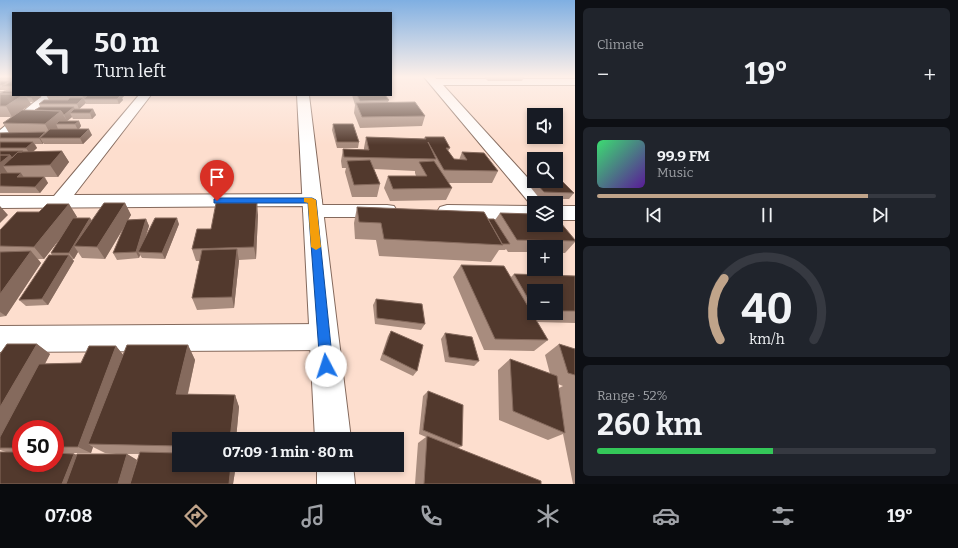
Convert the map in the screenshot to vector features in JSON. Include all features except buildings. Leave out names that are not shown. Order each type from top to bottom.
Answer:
[{"type":"street","points":[[0,137],[45,100]]},
{"type":"street","points":[[59,202],[141,100]]},
{"type":"street","points":[[303,100],[332,432]]},
{"type":"street","points":[[448,100],[534,196]]},
{"type":"street","points":[[0,202],[312,205],[408,212]]},
{"type":"street","points":[[431,212],[527,213]]},
{"type":"street","points":[[0,338],[324,337]]},
{"type":"street","points":[[335,472],[336,484]]},
{"type":"slow traffic","points":[[307,200],[312,200],[316,247]]},
{"type":"route","points":[[217,201],[312,200],[326,366]]}]
